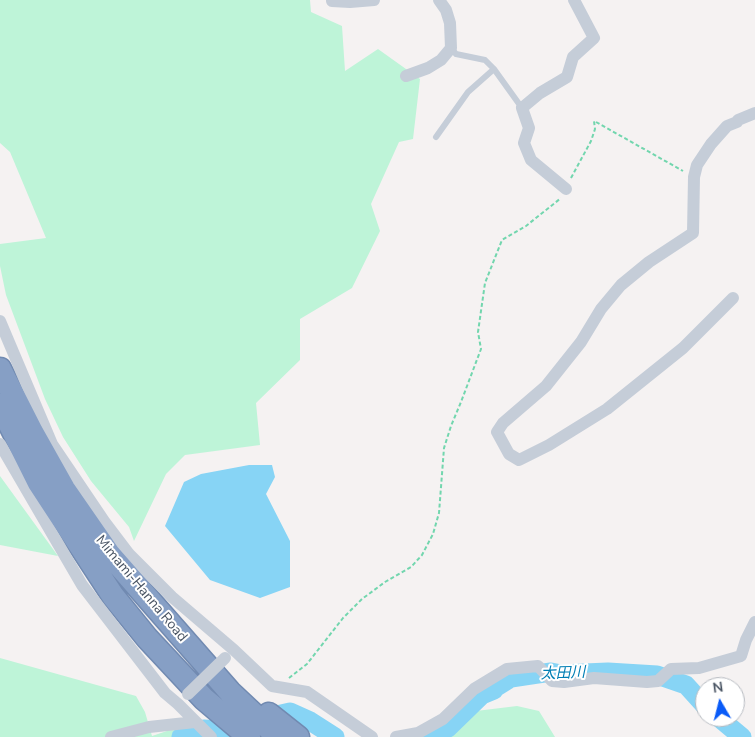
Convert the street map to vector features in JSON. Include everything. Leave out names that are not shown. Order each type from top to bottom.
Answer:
[{"type":"highway","name":"Mimami-Hanna Road","points":[[0,369],[64,489],[103,545],[230,692],[278,737]]},
{"type":"highway","name":"Mimami-Hanna Road","points":[[0,405],[39,483],[113,596],[196,697],[249,737]]},
{"type":"highway","points":[[190,647],[298,737]]},
{"type":"highway","points":[[196,697],[237,737]]},
{"type":"street","points":[[332,1],[368,2],[374,0]]},
{"type":"street","points":[[406,76],[428,68],[442,60],[451,48],[450,23],[446,10],[439,0]]},
{"type":"street","points":[[566,189],[531,160],[524,143],[529,128],[522,108],[540,93],[567,77],[573,57],[594,38],[574,0]]},
{"type":"street","points":[[733,298],[682,348],[607,409],[549,445],[519,460],[509,454],[497,432],[503,423],[546,386],[580,342],[601,309],[621,285],[649,262],[693,233],[694,177],[697,165],[711,144],[727,126],[755,113]]},
{"type":"street","points":[[0,320],[52,444],[104,521],[129,554],[229,654],[272,686],[307,692],[372,737]]},
{"type":"street","points":[[0,444],[82,585],[166,693],[211,737]]},
{"type":"street","points":[[396,737],[418,733],[443,719],[474,689],[507,669],[538,666],[552,681],[564,682],[594,678],[647,682],[658,681],[671,669],[700,668],[741,656],[755,622]]},
{"type":"street","points":[[178,704],[196,697],[229,654]]},
{"type":"street","points":[[111,737],[149,727],[195,722]]},
{"type":"lane","points":[[451,48],[456,54],[485,60],[494,69],[522,108]]},
{"type":"lane","points":[[436,137],[468,92],[494,69]]},
{"type":"path","points":[[275,686],[296,674],[307,664],[343,618],[362,599],[385,582],[411,567],[422,555],[433,534],[439,513],[444,448],[450,426],[481,349],[478,332],[484,284],[502,240],[536,219],[550,205],[558,202],[591,141],[595,129],[594,121],[694,177]]},
{"type":"green space","points":[[0,0],[310,0],[311,12],[342,26],[345,71],[378,49],[420,79],[413,139],[399,142],[371,204],[380,231],[352,288],[300,319],[300,360],[256,403],[260,445],[185,455],[166,474],[134,541],[129,527],[91,481],[63,437],[45,399],[6,295],[0,266],[0,244],[46,238],[10,152],[0,143]]},
{"type":"green space","points":[[0,476],[58,556],[0,545]]},
{"type":"green space","points":[[0,658],[136,696],[145,712],[152,736],[188,724],[203,737],[0,737]]},
{"type":"green space","points":[[517,706],[539,711],[555,737],[437,737],[476,711]]},
{"type":"water","points":[[249,465],[272,465],[275,477],[266,494],[290,541],[290,587],[260,598],[210,580],[165,526],[184,482],[201,474]]},
{"type":"waterway","name":"太田川","points":[[430,737],[448,728],[482,695],[494,690],[511,678],[551,672],[561,674],[608,672],[657,675],[686,685],[695,695]]},
{"type":"waterway","name":"太田川","points":[[181,737],[187,733],[204,729],[220,730],[290,712],[310,721],[335,737]]},
{"type":"waterway","name":"太田川","points":[[730,727],[742,737]]}]
